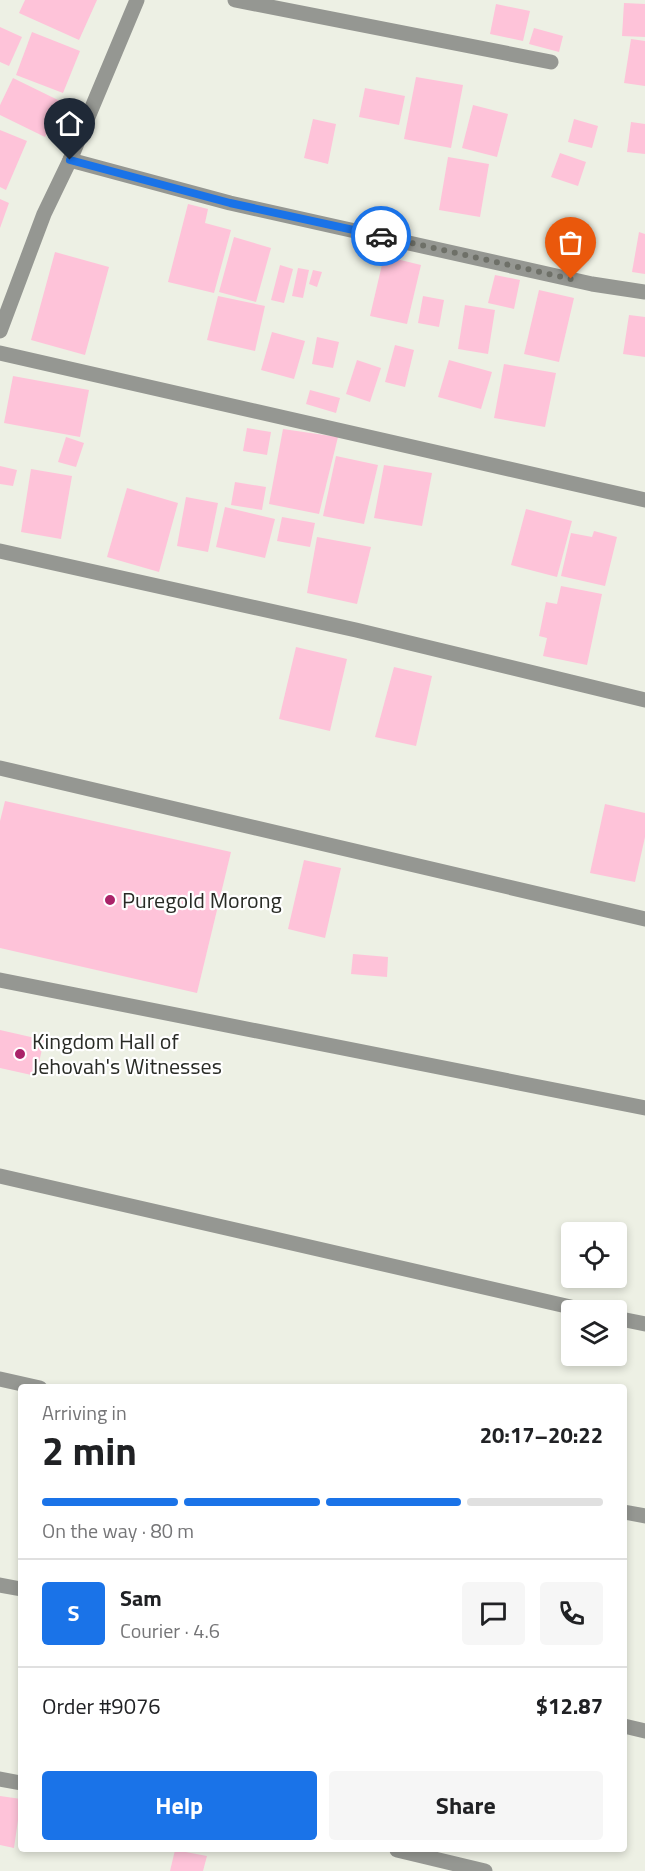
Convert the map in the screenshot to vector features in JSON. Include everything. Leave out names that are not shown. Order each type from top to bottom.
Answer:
[{"type":"street","points":[[0,331],[44,214],[70,160],[137,0]]},
{"type":"street","points":[[235,0],[551,62]]},
{"type":"street","points":[[70,160],[230,203],[592,284],[645,292]]},
{"type":"street","points":[[0,353],[645,500]]},
{"type":"street","points":[[0,550],[356,630],[645,700]]},
{"type":"street","points":[[0,768],[645,919]]},
{"type":"street","points":[[0,980],[645,1108]]},
{"type":"street","points":[[0,1176],[561,1305]]},
{"type":"street","points":[[627,1320],[645,1324]]},
{"type":"street","points":[[0,1379],[22,1384]]},
{"type":"street","points":[[627,1513],[645,1516]]},
{"type":"street","points":[[0,1585],[18,1588]]},
{"type":"street","points":[[627,1726],[645,1731]]},
{"type":"street","points":[[0,1779],[18,1782]]},
{"type":"street","points":[[405,1852],[486,1871]]},
{"type":"building","points":[[25,0],[97,0],[79,40],[19,13]]},
{"type":"building","points":[[624,3],[645,4],[645,37],[622,36]]},
{"type":"building","points":[[496,4],[530,11],[523,41],[490,34]]},
{"type":"building","points":[[0,27],[22,37],[9,66],[0,62]]},
{"type":"building","points":[[534,28],[563,36],[559,52],[529,44]]},
{"type":"building","points":[[32,32],[80,51],[63,93],[16,75]]},
{"type":"building","points":[[631,39],[645,41],[645,86],[624,83]]},
{"type":"building","points":[[416,77],[463,85],[451,148],[404,139]]},
{"type":"building","points":[[13,78],[62,102],[45,137],[0,115],[0,105]]},
{"type":"building","points":[[365,88],[405,96],[399,125],[359,117]]},
{"type":"building","points":[[473,105],[508,114],[497,157],[462,148]]},
{"type":"building","points":[[313,119],[336,124],[328,164],[304,158]]},
{"type":"building","points":[[574,119],[598,126],[592,148],[568,142]]},
{"type":"building","points":[[631,122],[645,124],[645,154],[627,152]]},
{"type":"building","points":[[0,130],[27,141],[6,190],[0,187]]},
{"type":"building","points":[[560,153],[586,162],[578,186],[551,177]]},
{"type":"building","points":[[448,157],[489,164],[480,217],[439,210]]},
{"type":"building","points":[[0,199],[9,203],[0,228]]},
{"type":"building","points":[[188,204],[208,209],[205,223],[231,230],[214,293],[168,282]]},
{"type":"building","points":[[639,232],[645,234],[645,274],[632,272]]},
{"type":"building","points":[[234,237],[271,248],[256,302],[219,292]]},
{"type":"building","points":[[55,252],[109,267],[85,355],[31,340]]},
{"type":"building","points":[[384,256],[421,265],[407,324],[370,316]]},
{"type":"building","points":[[280,265],[293,269],[284,303],[271,300]]},
{"type":"building","points":[[298,268],[309,270],[303,298],[292,296]]},
{"type":"building","points":[[313,270],[322,272],[317,287],[309,284]]},
{"type":"building","points":[[495,275],[520,280],[514,309],[488,303]]},
{"type":"building","points":[[539,290],[574,298],[559,362],[524,354]]},
{"type":"building","points":[[218,296],[265,306],[255,351],[207,340]]},
{"type":"building","points":[[423,296],[444,300],[439,327],[418,323]]},
{"type":"building","points":[[465,305],[495,310],[488,354],[458,349]]},
{"type":"building","points":[[629,315],[645,317],[645,357],[623,354]]},
{"type":"building","points":[[272,332],[305,341],[294,379],[261,370]]},
{"type":"building","points":[[317,337],[339,342],[333,368],[312,364]]},
{"type":"building","points":[[395,345],[414,350],[405,387],[385,382]]},
{"type":"building","points":[[357,360],[381,368],[370,402],[346,394]]},
{"type":"building","points":[[449,360],[492,372],[481,409],[438,397]]},
{"type":"building","points":[[504,364],[556,373],[545,427],[494,418]]},
{"type":"building","points":[[13,376],[89,390],[80,437],[4,423]]},
{"type":"building","points":[[310,390],[340,398],[336,413],[306,404]]},
{"type":"building","points":[[247,428],[271,432],[267,455],[243,451]]},
{"type":"building","points":[[283,429],[338,437],[319,514],[269,504]]},
{"type":"building","points":[[66,437],[84,443],[76,467],[58,462]]},
{"type":"building","points":[[336,456],[378,465],[364,524],[323,516]]},
{"type":"building","points":[[384,465],[432,473],[422,526],[374,518]]},
{"type":"building","points":[[0,466],[17,470],[13,486],[0,484]]},
{"type":"building","points":[[31,469],[72,476],[61,539],[21,532]]},
{"type":"building","points":[[235,482],[266,487],[262,510],[231,505]]},
{"type":"building","points":[[127,488],[178,503],[159,572],[107,557]]},
{"type":"building","points":[[186,497],[218,503],[208,552],[177,546]]},
{"type":"building","points":[[225,507],[275,519],[265,558],[216,547]]},
{"type":"building","points":[[526,509],[572,521],[557,577],[511,565]]},
{"type":"building","points":[[282,517],[315,523],[310,547],[277,541]]},
{"type":"building","points":[[594,531],[617,537],[605,586],[561,576],[571,533],[592,537]]},
{"type":"building","points":[[317,537],[371,547],[357,604],[307,593]]},
{"type":"building","points":[[561,586],[602,594],[587,665],[543,656],[547,638],[539,636],[546,602],[557,604]]},
{"type":"building","points":[[296,647],[347,659],[330,731],[279,719]]},
{"type":"building","points":[[394,667],[432,676],[416,746],[375,737]]},
{"type":"building","name":"Puregold Morong","points":[[5,801],[231,852],[197,993],[0,948],[0,821]]},
{"type":"building","points":[[605,804],[645,813],[645,837],[635,882],[590,873]]},
{"type":"building","points":[[304,860],[341,868],[325,938],[288,929]]},
{"type":"building","points":[[353,954],[388,957],[387,977],[351,974]]},
{"type":"building","name":"Kingdom Hall of Jehovah's Witnesses","points":[[0,1030],[44,1040],[36,1076],[0,1068]]},
{"type":"building","points":[[0,1796],[18,1799],[14,1848],[0,1845]]},
{"type":"building","points":[[175,1852],[207,1856],[203,1871],[170,1871]]},
{"type":"way so far","points":[[381,236],[571,279]]},
{"type":"place","name":"Puregold Morong","points":[[110,900]]},
{"type":"place","name":"Kingdom Hall of Jehovah's Witnesses","points":[[20,1054]]},
{"type":"route","points":[[70,160],[230,203],[381,236]]}]
